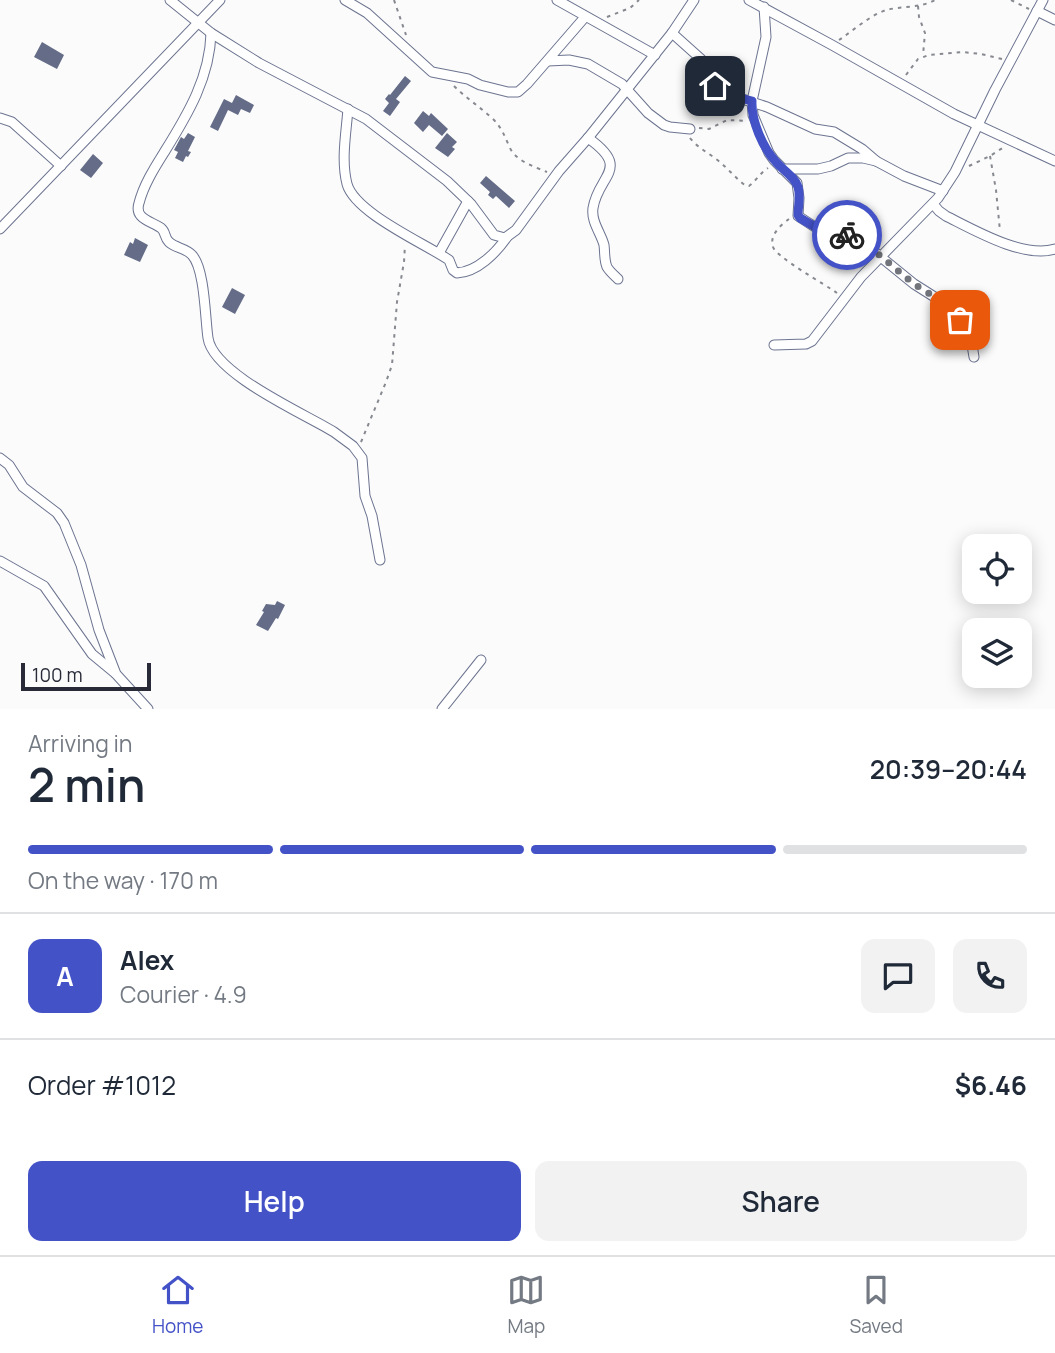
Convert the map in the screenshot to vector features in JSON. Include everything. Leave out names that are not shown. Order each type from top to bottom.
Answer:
[{"type":"street","points":[[170,0],[211,33],[290,81],[366,120],[447,181],[468,201],[494,235],[507,237]]},
{"type":"street","points":[[0,229],[220,0]]},
{"type":"street","points":[[345,0],[367,13],[429,70],[508,92],[522,89],[589,19]]},
{"type":"street","points":[[557,0],[655,55]]},
{"type":"street","points":[[348,109],[346,180],[354,198],[371,212],[450,261],[454,271],[460,273],[474,269],[516,230],[556,176],[655,55],[694,0]]},
{"type":"street","points":[[750,0],[977,125],[1055,161]]},
{"type":"street","points":[[774,345],[811,342],[861,277],[933,204],[955,172],[1043,0]]},
{"type":"street","points":[[764,7],[765,42],[752,101],[752,115],[769,153],[797,183],[800,218],[817,228],[841,232],[866,245],[914,284],[944,303],[950,313],[968,326],[974,357]]},
{"type":"street","points":[[1037,11],[1055,20]]},
{"type":"street","points":[[211,33],[210,55],[201,83],[184,120],[145,186],[138,212],[141,217],[163,230],[170,243],[193,256],[202,283],[209,341],[219,357],[238,377],[320,423],[357,450],[364,464],[365,496],[372,516],[380,560]]},
{"type":"street","points":[[672,33],[701,59],[718,90],[724,94],[752,101],[815,129],[838,134],[876,161],[904,176],[943,191]]},
{"type":"street","points":[[548,61],[569,60],[584,63],[627,89],[648,113],[664,125],[690,129]]},
{"type":"street","points":[[0,118],[12,122],[61,166]]},
{"type":"street","points":[[588,138],[604,150],[609,160],[609,173],[596,198],[593,213],[604,245],[607,266],[618,279]]},
{"type":"street","points":[[780,167],[818,169],[850,158],[876,161]]},
{"type":"street","points":[[439,253],[468,201]]},
{"type":"street","points":[[933,204],[942,213],[1001,242],[1035,252],[1055,249]]},
{"type":"street","points":[[0,458],[9,465],[23,487],[57,513],[67,528],[82,565],[99,630],[116,674],[148,709]]},
{"type":"street","points":[[0,561],[44,586],[92,654],[116,674]]},
{"type":"street","points":[[442,709],[481,660]]},
{"type":"path","points":[[394,0],[407,37]]},
{"type":"path","points":[[589,19],[618,13],[639,0]]},
{"type":"path","points":[[832,45],[866,20],[884,11],[927,4],[935,0]]},
{"type":"path","points":[[1011,0],[1037,11]]},
{"type":"path","points":[[918,5],[925,33],[923,56]]},
{"type":"path","points":[[899,83],[923,56],[962,52],[1010,61]]},
{"type":"path","points":[[443,75],[497,124],[506,135],[514,153],[528,164],[556,176]]},
{"type":"path","points":[[755,122],[732,119],[709,129],[690,129],[689,136],[695,144],[747,186],[754,183],[766,169],[780,167]]},
{"type":"path","points":[[955,172],[990,156],[1012,141]]},
{"type":"path","points":[[990,156],[1001,242]]},
{"type":"path","points":[[798,212],[776,231],[772,240],[773,247],[784,258],[845,298]]},
{"type":"path","points":[[357,450],[392,365],[405,233]]},
{"type":"building","points":[[42,42],[64,55],[57,69],[34,57]]},
{"type":"building","points":[[405,76],[411,81],[396,99],[400,102],[390,116],[383,111],[389,103],[385,99]]},
{"type":"building","points":[[236,95],[254,105],[250,113],[241,109],[238,115],[228,110],[218,131],[210,127],[224,99],[232,103]]},
{"type":"building","points":[[423,111],[429,116],[431,113],[448,129],[442,136],[429,125],[423,132],[414,123]]},
{"type":"building","points":[[188,133],[195,137],[188,151],[191,152],[183,162],[175,158],[178,152],[174,150],[181,137],[184,139]]},
{"type":"building","points":[[447,133],[457,142],[448,157],[435,148]]},
{"type":"building","points":[[93,154],[103,163],[91,178],[80,170]]},
{"type":"building","points":[[486,176],[515,201],[509,208],[496,196],[493,199],[488,195],[490,192],[480,183]]},
{"type":"building","points":[[135,238],[148,245],[140,262],[124,255]]},
{"type":"building","points":[[232,288],[245,295],[235,314],[222,307]]},
{"type":"building","points":[[277,601],[285,605],[268,631],[256,625],[266,604],[275,605]]},
{"type":"way so far","points":[[847,235],[871,248],[898,272],[944,303],[947,310],[960,320]]},
{"type":"route","points":[[715,86],[724,94],[752,101],[752,115],[769,153],[797,183],[800,218],[817,228],[847,235]]}]
